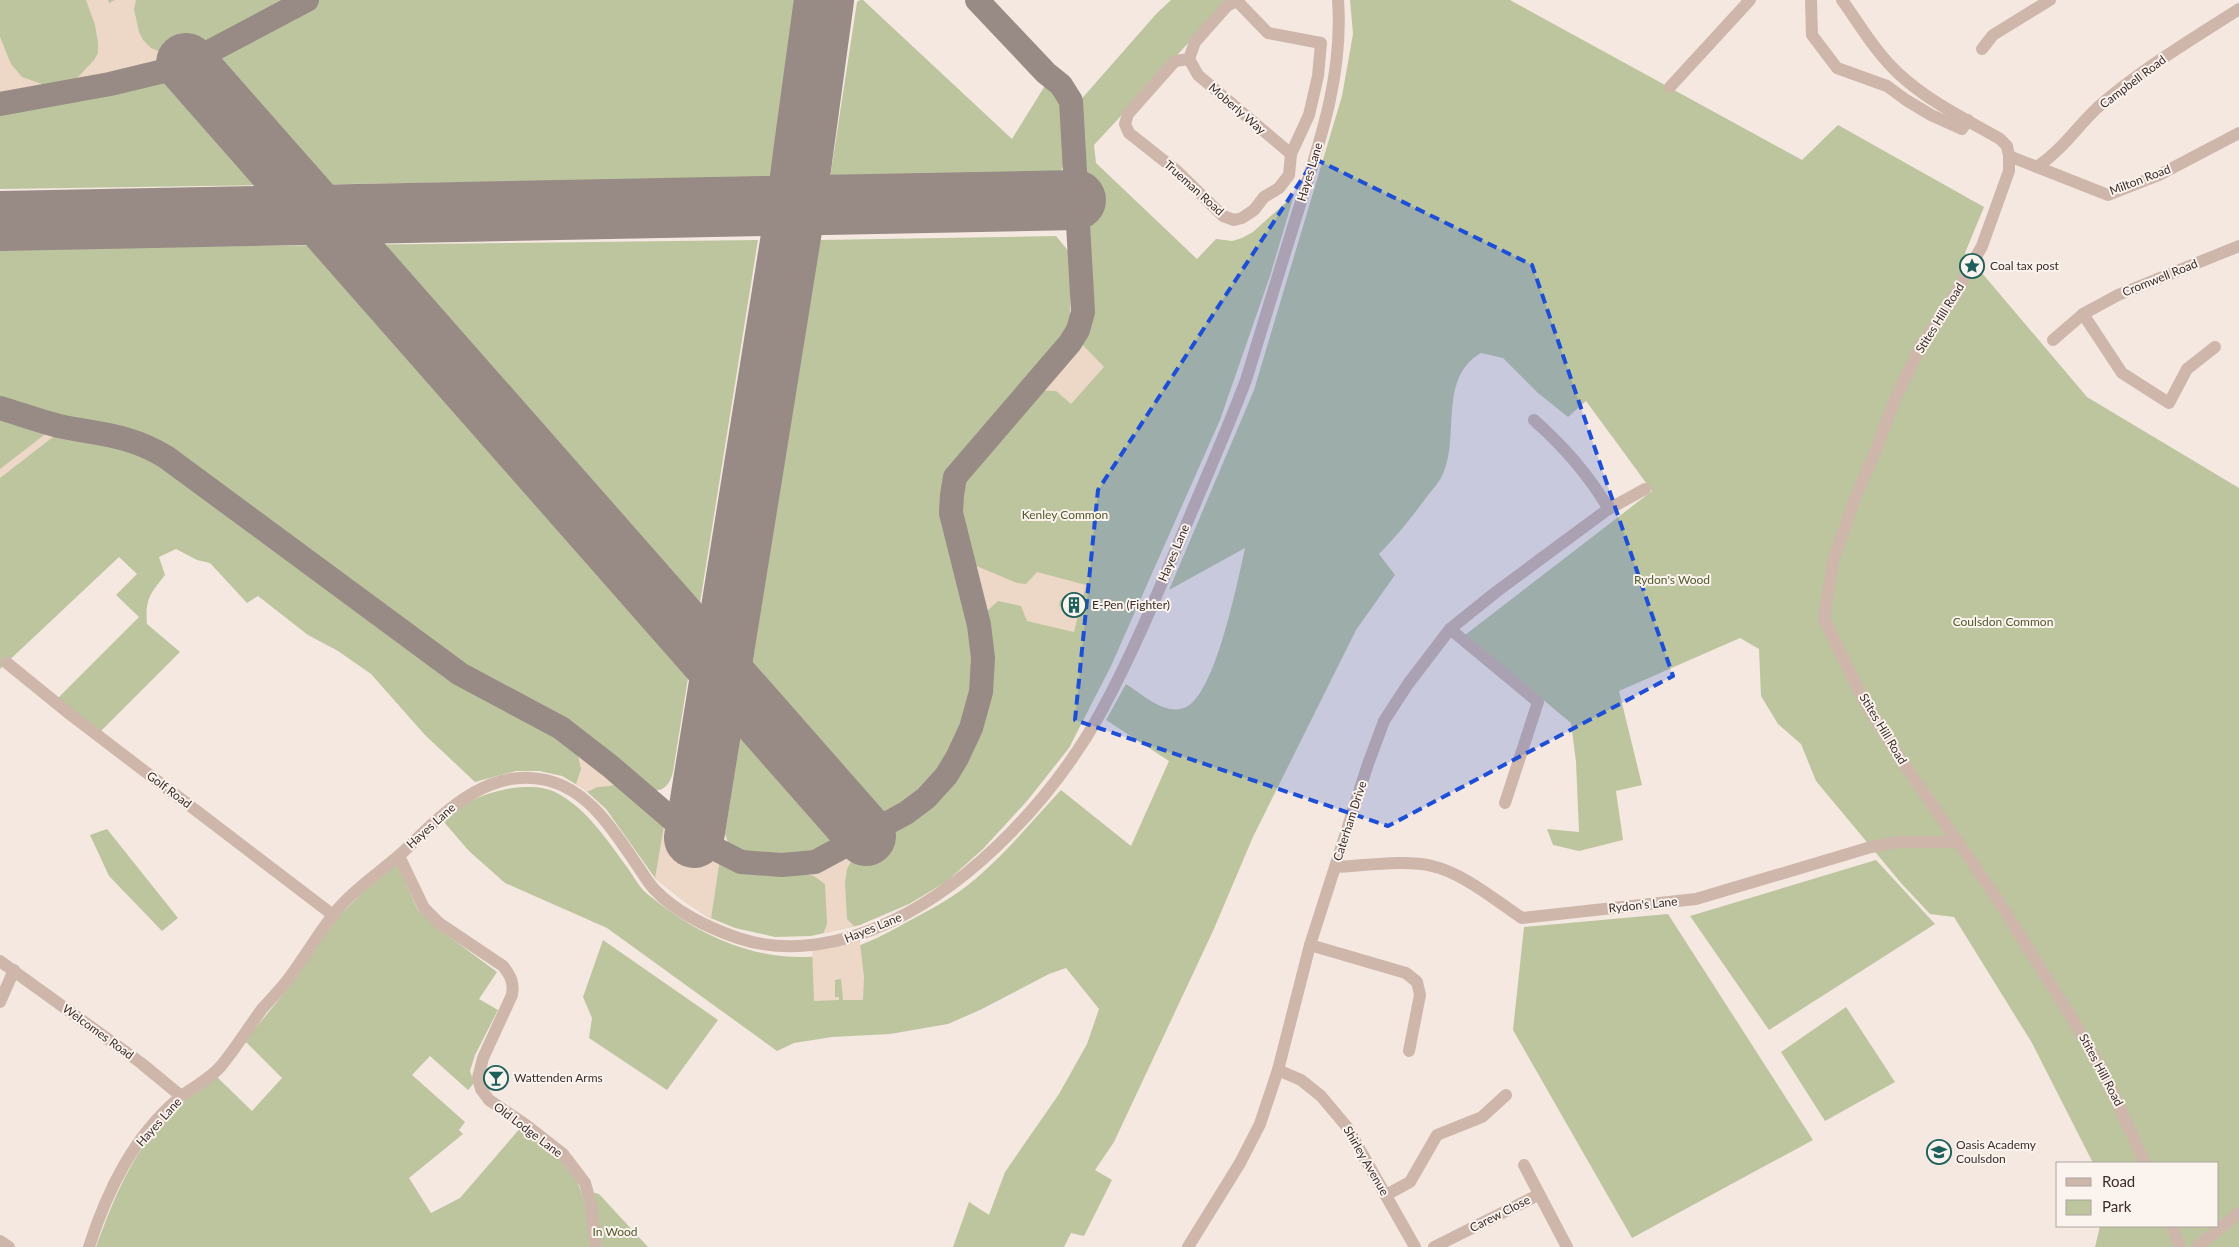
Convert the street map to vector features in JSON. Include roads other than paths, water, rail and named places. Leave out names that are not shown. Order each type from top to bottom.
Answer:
[{"type":"street","name":"Hayes Lane","points":[[89,1247],[115,1178],[123,1165],[153,1125],[181,1096],[201,1085],[218,1070],[264,1008],[286,982],[333,915],[366,881],[399,856],[436,819],[462,798],[492,784],[525,778],[540,778],[560,784],[587,800],[610,828],[654,890],[680,910],[710,928],[740,939],[772,947],[841,941],[876,929],[909,913],[984,859],[1057,779],[1099,715],[1147,616],[1230,422],[1255,352],[1327,116],[1337,55],[1339,31],[1338,0]]},
{"type":"street","points":[[1670,87],[1750,0]]},
{"type":"street","points":[[1811,0],[1812,35],[1837,68],[1887,86],[1931,115],[1962,129],[1968,120]]},
{"type":"street","points":[[1842,0],[1877,49],[1898,74],[1927,97],[2000,138],[2007,146],[2010,156]]},
{"type":"street","points":[[1982,49],[1993,35],[2050,0]]},
{"type":"street","points":[[1189,59],[1195,42],[1227,6],[1239,1],[1268,33],[1322,43],[1318,76],[1309,114],[1291,154]]},
{"type":"street","name":"Campbell Road","points":[[2037,167],[2069,140],[2097,109],[2139,75],[2239,9]]},
{"type":"street","name":"Trueman Road","points":[[1189,59],[1175,61],[1128,114],[1124,124],[1129,133],[1176,171],[1223,216],[1234,220],[1248,214],[1264,198],[1279,188],[1289,175],[1291,154]]},
{"type":"street","name":"Moberly Way","points":[[1189,59],[1198,75],[1291,154]]},
{"type":"street","name":"Milton Road","points":[[2010,156],[2108,194],[2158,175],[2239,133]]},
{"type":"street","name":"Stites Hill Road","points":[[2010,156],[2009,171],[1982,246],[1955,295],[1922,344],[1896,397],[1854,501],[1833,561],[1824,619],[1864,701],[1905,765],[2034,954],[2092,1050],[2146,1162]]},
{"type":"street","name":"Cromwell Road","points":[[2053,340],[2083,314],[2118,294],[2239,246]]},
{"type":"street","points":[[2083,314],[2122,373],[2169,403],[2187,369],[2215,347]]},
{"type":"street","points":[[1534,420],[1568,452],[1591,479],[1609,509]]},
{"type":"street","name":"Caterham Drive","points":[[1188,1247],[1240,1163],[1260,1124],[1278,1070],[1310,945],[1384,721],[1408,684],[1450,629],[1496,592],[1609,509],[1644,489]]},
{"type":"street","points":[[1450,629],[1538,702],[1505,803]]},
{"type":"street","name":"Golf Road","points":[[7,663],[71,715],[333,915]]},
{"type":"street","name":"Rydon's Lane","points":[[1335,867],[1400,864],[1432,865],[1467,881],[1522,918],[1696,899],[1871,847],[1897,842],[1958,842]]},
{"type":"street","name":"Old Lodge Lane","points":[[399,856],[424,908],[439,923],[503,966],[510,974],[514,985],[512,995],[483,1058],[478,1078],[489,1100],[526,1125],[563,1154],[584,1183],[591,1204],[596,1247]]},
{"type":"street","points":[[1310,945],[1406,973],[1417,982],[1420,995],[1409,1051]]},
{"type":"street","name":"Welcomes Road","points":[[0,961],[141,1063],[181,1096]]},
{"type":"street","points":[[0,1002],[14,970]]},
{"type":"street","name":"Shirley Avenue","points":[[1278,1070],[1301,1080],[1321,1096],[1348,1127],[1415,1247]]},
{"type":"street","points":[[1386,1195],[1410,1182],[1437,1135],[1482,1117],[1506,1095]]},
{"type":"street","name":"Carew Close","points":[[1524,1165],[1566,1247]]},
{"type":"street","name":"Carew Close","points":[[1434,1247],[1538,1195]]},
{"type":"street","points":[[2197,1247],[2239,1213]]},
{"type":"street","points":[[2172,1227],[2180,1247]]},
{"type":"street","points":[[0,1241],[9,1247]]},
{"type":"place","name":"Coal tax post","points":[[1972,266]]},
{"type":"place","name":"E-Pen (Fighter)","points":[[1074,605]]},
{"type":"place","name":"Wattenden Arms","points":[[496,1078]]},
{"type":"place","name":"Oasis Academy Coulsdon","points":[[1939,1152]]},
{"type":"park label","name":"Kenley Common","points":[[1065,515]]},
{"type":"park label","name":"Rydon's Wood","points":[[1672,580]]},
{"type":"park label","name":"Coulsdon Common","points":[[2003,622]]},
{"type":"park label","name":"In Wood","points":[[615,1232]]}]
